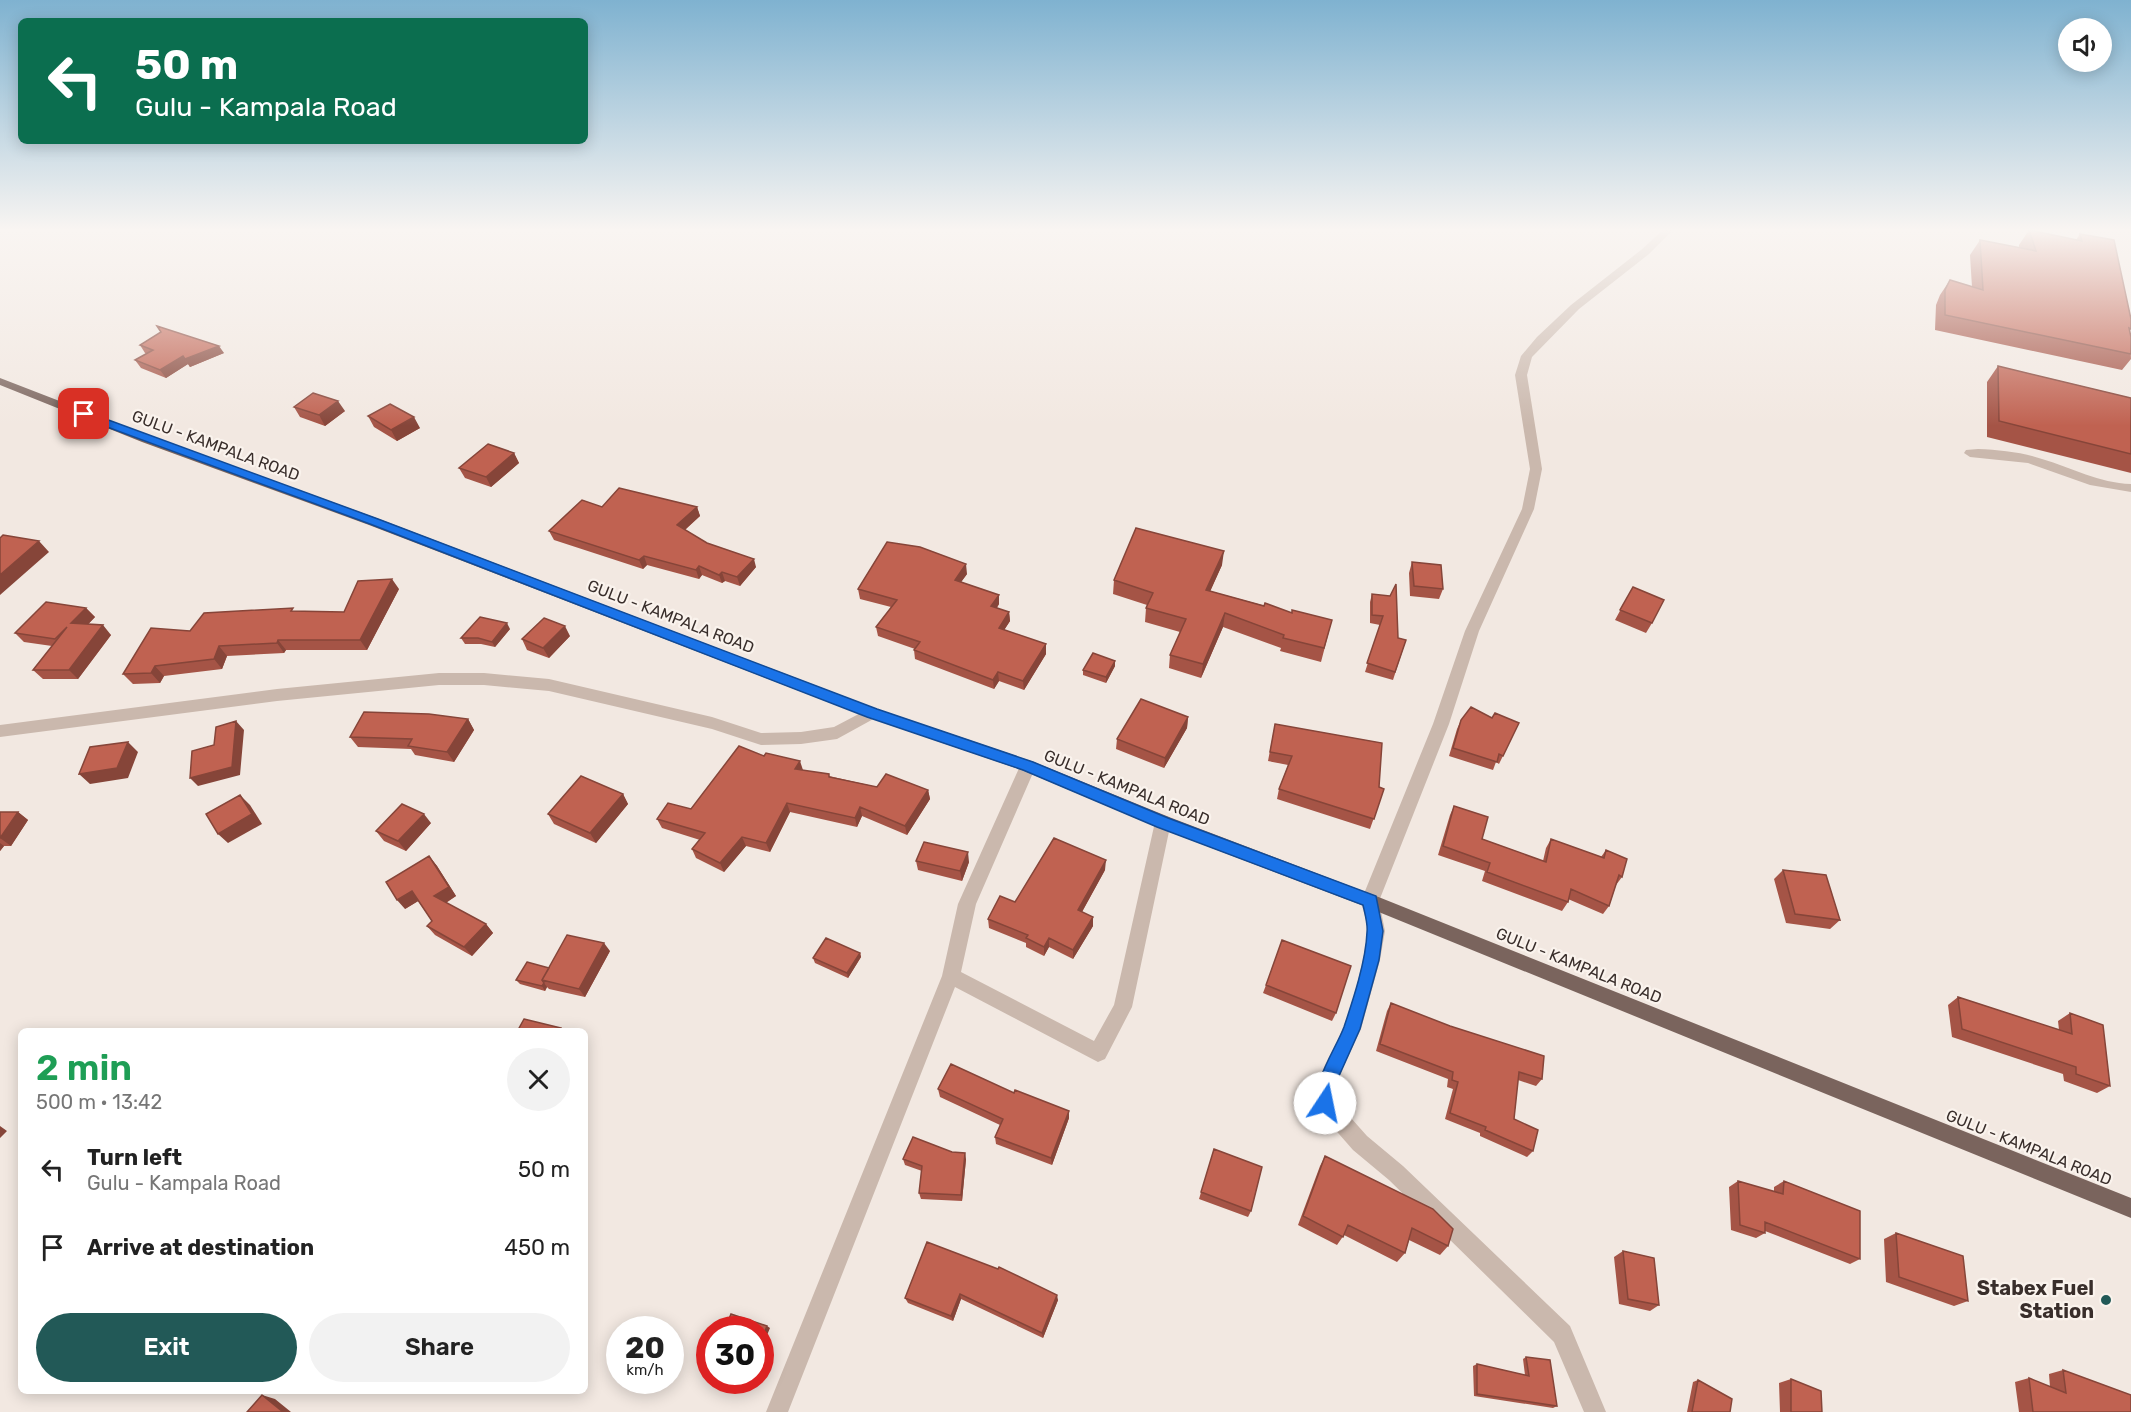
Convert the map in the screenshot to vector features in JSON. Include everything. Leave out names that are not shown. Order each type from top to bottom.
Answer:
[{"type":"main road","name":"GULU - KAMPALA ROAD","points":[[0,381],[146,439],[385,526],[872,713],[1028,766],[1163,822],[1370,901],[2131,1208]]},
{"type":"street","points":[[1590,295],[1541,339],[1527,356],[1521,375],[1536,468],[1528,509],[1472,631],[1441,724],[1370,901],[1376,931],[1371,960],[1352,1029],[1330,1075],[1325,1103],[1360,1143],[1396,1173],[1562,1334],[1595,1412]]},
{"type":"street","points":[[1970,453],[1992,453],[2034,460],[2091,480],[2120,488],[2131,488]]},
{"type":"street","points":[[0,731],[277,695],[439,679],[484,679],[549,685],[712,723],[761,739],[801,738],[837,732],[872,713]]},
{"type":"street","points":[[777,1412],[951,976],[967,904],[1028,766]]},
{"type":"street","points":[[951,976],[1098,1053],[1123,1007],[1163,822]]},
{"type":"building","points":[[1945,295],[2126,295],[2131,319],[2131,329],[2129,328],[2131,354],[1945,315]]},
{"type":"building","points":[[157,326],[219,346],[185,359],[183,356],[160,370],[135,360],[153,350],[140,345],[161,332]]},
{"type":"building","points":[[1998,366],[2131,398],[2131,454],[1999,421]]},
{"type":"building","points":[[313,393],[338,401],[319,415],[294,407]]},
{"type":"building","points":[[390,404],[414,417],[391,430],[368,416]]},
{"type":"building","points":[[488,444],[514,453],[486,477],[459,468]]},
{"type":"building","points":[[619,488],[697,507],[677,525],[707,543],[754,559],[737,577],[722,572],[719,575],[699,566],[696,570],[644,556],[639,560],[549,531],[582,500],[602,507]]},
{"type":"building","points":[[1136,528],[1224,551],[1206,590],[1264,606],[1265,603],[1292,613],[1292,610],[1332,620],[1324,648],[1283,638],[1284,635],[1225,613],[1203,664],[1170,655],[1186,619],[1146,608],[1153,593],[1114,580]]},
{"type":"building","points":[[3,535],[39,541],[0,575],[0,538]]},
{"type":"building","points":[[887,542],[920,547],[966,564],[955,580],[999,595],[991,606],[1009,612],[999,628],[1046,644],[1023,681],[998,672],[993,680],[914,650],[920,642],[876,627],[897,600],[858,589]]},
{"type":"building","points":[[1412,562],[1441,565],[1443,589],[1414,586]]},
{"type":"building","points":[[392,579],[360,640],[278,640],[277,643],[219,646],[214,659],[155,666],[151,673],[123,674],[151,628],[190,631],[204,613],[293,608],[291,611],[344,612],[358,581]]},
{"type":"building","points":[[1396,584],[1398,638],[1406,640],[1395,672],[1367,663],[1383,616],[1372,615],[1372,594],[1390,596]]},
{"type":"building","points":[[1633,587],[1664,600],[1652,623],[1620,610]]},
{"type":"building","points":[[46,602],[86,608],[71,623],[103,625],[69,670],[33,670],[67,627],[55,639],[15,633]]},
{"type":"building","points":[[480,617],[507,623],[492,642],[478,638],[461,638]]},
{"type":"building","points":[[544,618],[565,626],[543,648],[522,639]]},
{"type":"building","points":[[1093,653],[1115,661],[1106,677],[1083,670]]},
{"type":"building","points":[[1141,699],[1188,717],[1165,758],[1117,739]]},
{"type":"building","points":[[1471,707],[1492,718],[1495,713],[1519,723],[1503,756],[1499,754],[1497,762],[1453,748],[1461,720]]},
{"type":"building","points":[[364,712],[429,714],[468,719],[447,752],[408,746],[412,739],[350,737]]},
{"type":"building","points":[[236,721],[232,767],[190,778],[192,751],[214,745],[216,727]]},
{"type":"building","points":[[1275,724],[1382,743],[1379,787],[1384,789],[1374,819],[1279,789],[1292,756],[1270,752]]},
{"type":"building","points":[[128,742],[117,768],[79,774],[90,747]]},
{"type":"building","points":[[739,746],[764,756],[766,753],[800,761],[795,769],[829,774],[829,777],[877,787],[886,774],[928,790],[905,826],[860,807],[855,818],[787,803],[766,843],[742,837],[720,863],[692,849],[705,833],[657,819],[668,803],[691,809]]},
{"type":"building","points":[[581,776],[623,794],[590,833],[548,814]]},
{"type":"building","points":[[240,795],[252,814],[218,834],[206,814]]},
{"type":"building","points":[[402,804],[424,814],[398,841],[376,831]]},
{"type":"building","points":[[1454,806],[1488,817],[1482,839],[1546,862],[1551,839],[1604,858],[1606,850],[1627,859],[1609,906],[1571,889],[1568,902],[1487,872],[1490,863],[1443,846]]},
{"type":"building","points":[[0,812],[18,812],[0,838]]},
{"type":"building","points":[[1054,838],[1106,860],[1078,910],[1093,917],[1073,950],[1049,938],[1044,947],[1026,938],[1028,935],[988,919],[1000,896],[1015,902]]},
{"type":"building","points":[[924,842],[968,852],[960,871],[916,861]]},
{"type":"building","points":[[429,856],[449,887],[434,896],[486,924],[464,947],[427,926],[432,921],[412,891],[397,900],[386,882]]},
{"type":"building","points":[[1783,870],[1826,875],[1840,920],[1795,914]]},
{"type":"building","points":[[567,935],[604,943],[579,989],[542,980]]},
{"type":"building","points":[[826,938],[860,953],[847,973],[813,958]]},
{"type":"building","points":[[1282,940],[1351,966],[1336,1013],[1266,985]]},
{"type":"building","points":[[527,962],[549,968],[542,980],[544,983],[542,986],[516,980]]},
{"type":"building","points":[[1958,997],[2072,1034],[2070,1013],[2103,1025],[2110,1086],[2076,1074],[2076,1067],[1962,1029]]},
{"type":"building","points":[[1391,1003],[1450,1026],[1544,1056],[1542,1079],[1519,1072],[1514,1119],[1538,1130],[1533,1151],[1485,1130],[1486,1127],[1450,1113],[1458,1082],[1452,1080],[1453,1072],[1380,1044]]},
{"type":"building","points":[[524,1019],[561,1028],[519,1028]]},
{"type":"building","points":[[951,1064],[1014,1093],[1015,1090],[1069,1111],[1051,1158],[995,1137],[1003,1119],[938,1089]]},
{"type":"building","points":[[913,1137],[952,1152],[965,1153],[961,1195],[919,1193],[922,1166],[903,1159]]},
{"type":"building","points":[[1214,1149],[1262,1167],[1251,1211],[1201,1192]]},
{"type":"building","points":[[1325,1156],[1433,1209],[1453,1229],[1448,1246],[1412,1228],[1405,1253],[1348,1225],[1343,1237],[1303,1216]]},
{"type":"building","points":[[1738,1181],[1783,1194],[1784,1181],[1860,1211],[1860,1259],[1765,1222],[1765,1233],[1740,1225]]},
{"type":"building","points":[[1896,1233],[1963,1256],[1968,1301],[1899,1277]]},
{"type":"building","points":[[927,1242],[998,1269],[999,1267],[1057,1295],[1042,1333],[960,1294],[951,1316],[905,1298]]},
{"type":"building","points":[[1623,1251],[1654,1258],[1659,1305],[1628,1299]]},
{"type":"building","points":[[1526,1357],[1550,1360],[1557,1406],[1477,1394],[1477,1364],[1529,1376]]},
{"type":"building","points":[[2063,1370],[2131,1395],[2131,1412],[2033,1412],[2029,1378],[2066,1393]]},
{"type":"building","points":[[1791,1379],[1821,1391],[1822,1412],[1791,1412]]},
{"type":"building","points":[[1698,1380],[1732,1399],[1730,1412],[1692,1412]]},
{"type":"building","points":[[262,1395],[283,1412],[247,1412]]},
{"type":"place","name":"Stabex Fuel Station","points":[[2106,1300]]},
{"type":"route","points":[[84,414],[374,522],[872,713],[1028,766],[1163,822],[1370,901],[1376,931],[1371,960],[1352,1029],[1330,1075],[1325,1103]]}]
